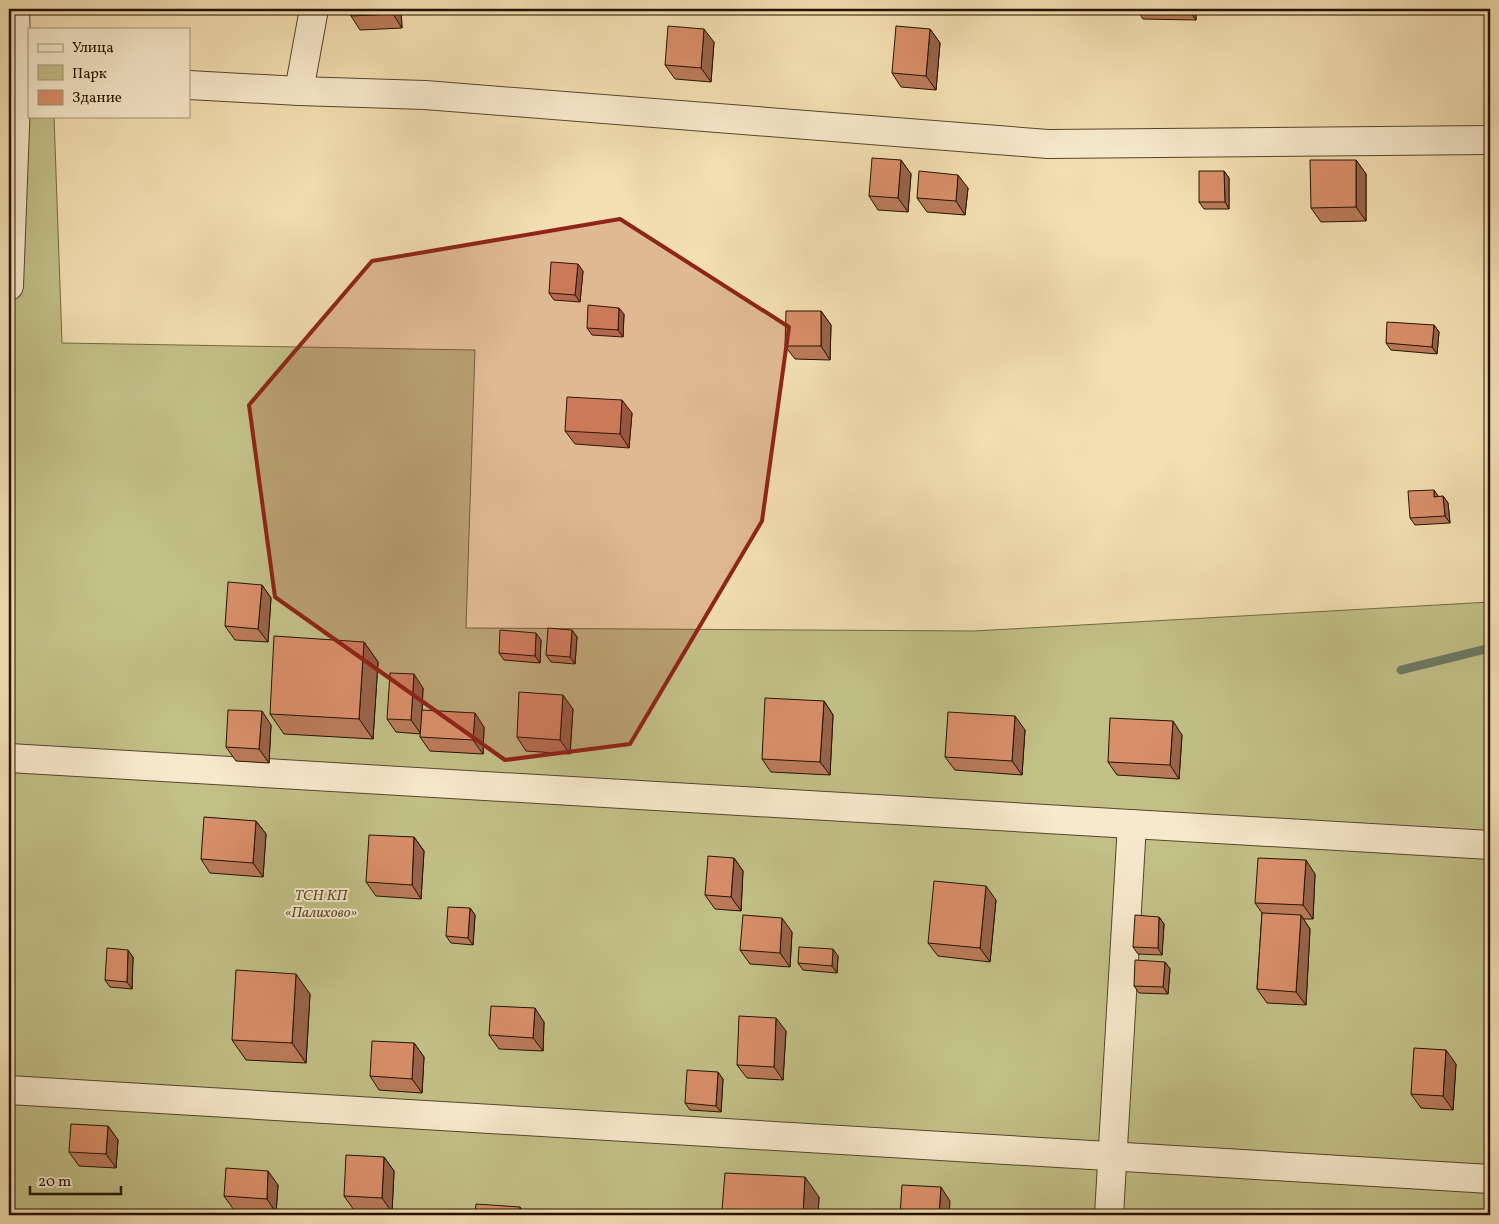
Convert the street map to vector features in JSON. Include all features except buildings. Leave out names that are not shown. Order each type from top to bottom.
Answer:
[{"type":"street","points":[[9,286],[18,74],[15,9]]},
{"type":"street","points":[[299,91],[314,9]]},
{"type":"street","points":[[190,84],[299,91],[426,95],[1048,144],[1490,140]]},
{"type":"street","points":[[9,758],[1490,845]]},
{"type":"street","points":[[1108,1215],[1132,824]]},
{"type":"street","points":[[9,1090],[1490,1179]]},
{"type":"highlighted area","points":[[620,219],[789,327],[762,521],[630,744],[505,760],[275,597],[249,405],[372,261]]},
{"type":"green space","name":"ТСН КП «Палихово»","points":[[9,87],[28,115],[28,118],[54,118],[62,343],[475,350],[466,628],[975,631],[1490,602],[1490,1215],[9,1215]]},
{"type":"waterway","points":[[1401,670],[1490,648]]}]
